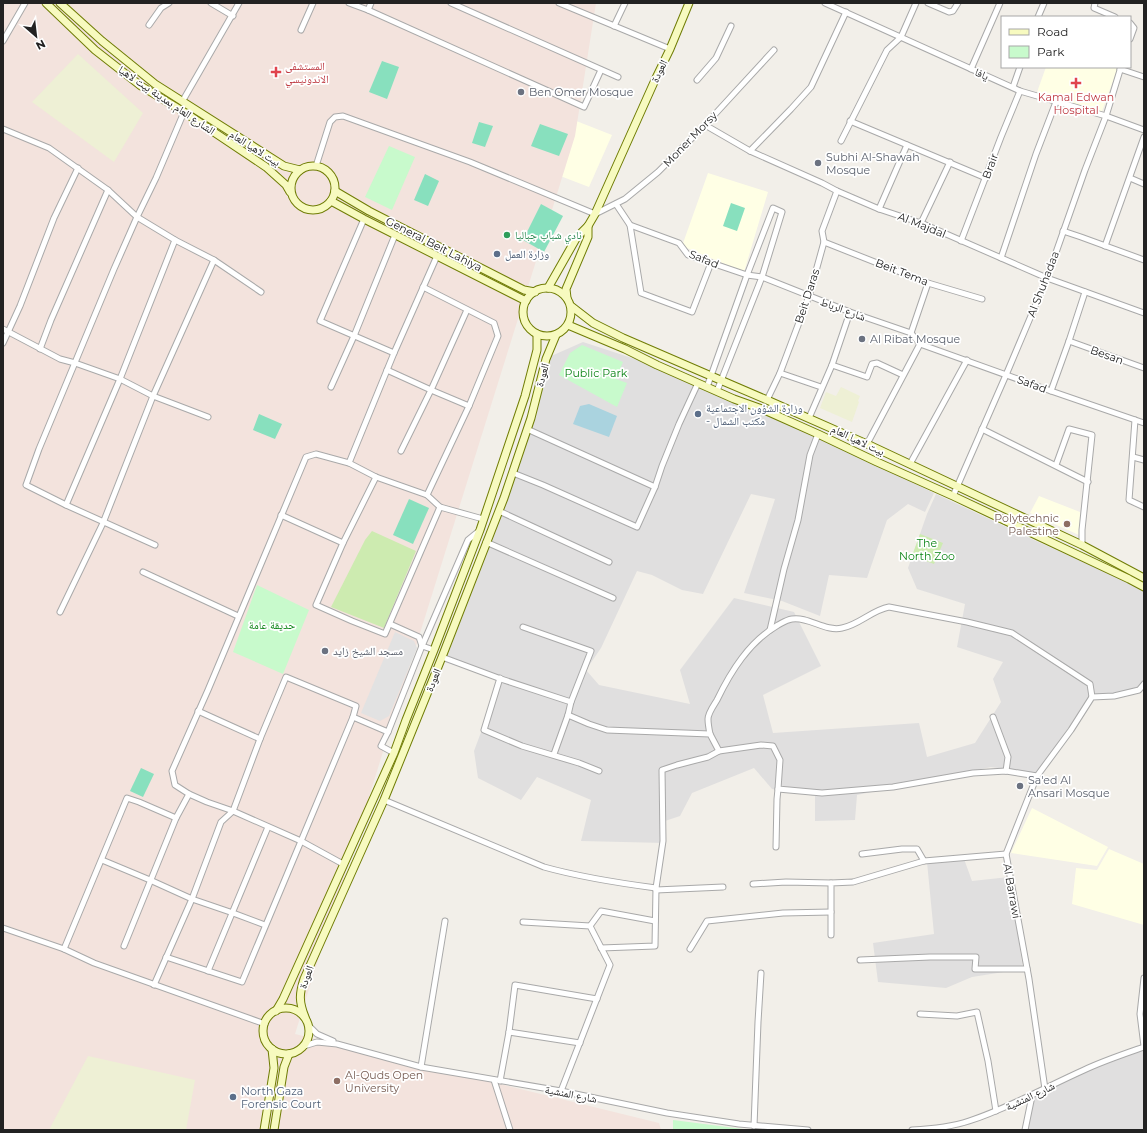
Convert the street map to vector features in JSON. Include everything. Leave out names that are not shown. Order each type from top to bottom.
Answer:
[{"type":"main road","name":"الشارع العام بمدينة بيت لاهيا","points":[[46,3],[101,54],[141,86],[184,112],[266,167],[286,185],[290,192]]},
{"type":"main road","name":"العودة","points":[[548,288],[577,237],[588,226],[595,214],[654,80],[670,49],[689,3]]},
{"type":"main road","name":"بيت لاهيا العام","points":[[64,4],[102,41],[154,84],[284,166],[300,170]]},
{"type":"main road","points":[[316,166],[324,169],[330,175],[334,182],[335,191],[331,202],[326,206],[319,210],[309,210],[302,208],[296,203],[290,192],[292,180],[300,170],[306,167],[316,166]]},
{"type":"main road","name":"General Beit Lahiya","points":[[335,191],[369,211],[524,290],[535,292]]},
{"type":"main road","name":"General Beit Lahiya","points":[[331,202],[526,301]]},
{"type":"main road","name":"العودة","points":[[567,298],[566,289],[588,237],[588,226]]},
{"type":"main road","points":[[548,288],[558,290],[567,298],[571,306],[572,314],[568,325],[562,331],[556,335],[544,336],[537,334],[531,329],[524,320],[523,312],[526,301],[535,292],[548,288]]},
{"type":"main road","name":"بيت لاهيا العام","points":[[571,306],[593,323],[623,338],[867,444],[1082,546],[1144,578]]},
{"type":"main road","name":"بيت لاهيا العام","points":[[568,325],[707,387],[818,434],[953,496],[1144,587]]},
{"type":"main road","name":"العودة","points":[[276,1011],[283,1000],[343,864],[394,754],[480,530],[525,396],[537,350],[537,334]]},
{"type":"main road","name":"العودة","points":[[304,1017],[299,999],[300,990],[304,979],[384,800],[442,657],[513,473],[527,429],[546,359],[556,335]]},
{"type":"main road","points":[[264,1130],[274,1068],[272,1050],[267,1044],[264,1036],[265,1024],[268,1018],[276,1011],[283,1009],[292,1009],[301,1014],[309,1026],[309,1036],[304,1046],[297,1052],[289,1054],[272,1050]]},
{"type":"main road","points":[[274,1130],[284,1067],[289,1054]]},
{"type":"street","points":[[3,41],[25,3]]},
{"type":"street","points":[[149,25],[161,8],[169,3]]},
{"type":"street","points":[[211,3],[232,16]]},
{"type":"street","points":[[182,102],[239,3]]},
{"type":"street","points":[[301,30],[314,3]]},
{"type":"street","points":[[348,3],[368,10],[584,107],[601,70]]},
{"type":"street","points":[[368,10],[371,3]]},
{"type":"street","points":[[451,3],[618,77]]},
{"type":"street","points":[[558,3],[670,49]]},
{"type":"street","points":[[614,26],[625,3]]},
{"type":"street","name":"يافا","points":[[825,3],[1020,91],[1106,116],[1144,130]]},
{"type":"street","points":[[841,141],[886,50],[901,37],[916,3]]},
{"type":"street","points":[[928,3],[949,12],[953,11],[958,3]]},
{"type":"street","points":[[971,69],[1000,3]]},
{"type":"street","points":[[1038,16],[1044,3]]},
{"type":"street","points":[[1095,3],[1094,8],[1113,16]]},
{"type":"street","points":[[750,151],[810,87],[846,12]]},
{"type":"street","points":[[1131,25],[1134,28],[1131,36]]},
{"type":"street","points":[[697,80],[716,58],[731,26]]},
{"type":"street","name":"Moner Morsy","points":[[595,214],[616,204],[638,189],[658,172],[705,125],[774,50]]},
{"type":"street","points":[[1012,87],[1020,68]]},
{"type":"street","points":[[1121,68],[1144,77]]},
{"type":"street","name":"Al Shuhadaa","points":[[953,496],[1047,278],[1106,116],[1121,68]]},
{"type":"street","name":"Brair","points":[[961,241],[1020,91]]},
{"type":"street","points":[[1001,258],[1036,154],[1056,102]]},
{"type":"street","points":[[155,545],[66,505],[26,485],[39,449],[75,363],[137,217],[156,178],[184,112]]},
{"type":"street","points":[[316,166],[330,122],[335,116],[343,116],[470,162],[595,214]]},
{"type":"street","points":[[850,121],[986,178]]},
{"type":"street","name":"Al Majdal","points":[[705,125],[750,151],[879,209],[921,223],[1047,278],[1144,313]]},
{"type":"street","points":[[3,129],[49,148],[108,190],[137,217],[175,240],[214,260],[261,292]]},
{"type":"street","points":[[1105,246],[1144,137]]},
{"type":"street","points":[[879,209],[907,145]]},
{"type":"street","points":[[921,223],[950,162]]},
{"type":"street","points":[[3,343],[5,330],[20,306],[54,218],[78,168]]},
{"type":"street","points":[[1130,178],[1144,184]]},
{"type":"street","points":[[40,349],[51,320],[108,190]]},
{"type":"street","name":"Beit Daras","points":[[767,400],[780,373],[809,296],[824,242],[822,231],[837,191]]},
{"type":"street","points":[[616,204],[630,225],[641,293],[692,312],[711,263]]},
{"type":"street","points":[[707,387],[747,275],[773,208],[782,212],[762,277],[717,391]]},
{"type":"street","points":[[364,220],[320,321],[394,353]]},
{"type":"street","name":"Safad","points":[[630,225],[679,242],[688,255],[747,275],[762,277]]},
{"type":"street","points":[[1063,231],[1144,260]]},
{"type":"street","points":[[330,387],[354,336],[395,235]]},
{"type":"street","points":[[66,505],[120,379],[175,240]]},
{"type":"street","name":"Beit Tema","points":[[824,242],[928,282],[982,299]]},
{"type":"street","points":[[349,463],[394,353],[437,256]]},
{"type":"street","points":[[60,612],[103,522],[153,396],[214,260]]},
{"type":"street","name":"شارع الرباط","points":[[762,277],[850,312],[911,333]]},
{"type":"street","points":[[867,444],[920,344],[911,333],[928,282]]},
{"type":"street","points":[[423,287],[494,323],[498,336],[470,406],[427,495]]},
{"type":"street","points":[[1051,391],[1085,292]]},
{"type":"street","points":[[401,452],[467,310]]},
{"type":"street","points":[[809,418],[832,364],[850,312]]},
{"type":"street","points":[[5,330],[60,359],[120,379],[153,396],[208,417]]},
{"type":"street","name":"Besan","points":[[1069,341],[1144,368]]},
{"type":"street","name":"Safad","points":[[920,344],[1144,423]]},
{"type":"street","points":[[910,464],[967,360]]},
{"type":"street","points":[[832,364],[867,378],[872,364],[877,363],[903,375]]},
{"type":"street","points":[[387,370],[470,406]]},
{"type":"street","points":[[780,373],[821,387]]},
{"type":"street","points":[[513,473],[637,527],[655,487],[679,424],[698,383]]},
{"type":"street","points":[[1136,420],[1129,500],[1144,507]]},
{"type":"street","points":[[527,429],[655,487]]},
{"type":"street","points":[[982,429],[1088,482]]},
{"type":"street","points":[[1056,465],[1069,429],[1092,435],[1082,530],[1082,546]]},
{"type":"street","points":[[770,630],[784,569],[798,520],[810,455],[818,434]]},
{"type":"street","points":[[343,864],[301,841],[233,811],[189,794],[175,785],[172,771],[208,690],[306,457],[316,454],[349,463],[376,477],[427,495],[440,507],[483,518]]},
{"type":"street","points":[[1133,457],[1144,460]]},
{"type":"street","points":[[376,477],[343,543],[316,605],[385,634],[440,507]]},
{"type":"street","points":[[499,511],[609,562]]},
{"type":"street","points":[[281,515],[343,543]]},
{"type":"street","points":[[394,754],[381,746],[468,540],[480,530]]},
{"type":"street","points":[[486,542],[613,598]]},
{"type":"street","points":[[143,572],[238,616]]},
{"type":"street","points":[[719,752],[710,734],[708,718],[722,688],[740,659],[766,632],[784,621],[794,618],[831,628],[841,629],[889,607],[967,622],[1012,633],[1090,684],[1092,697],[1114,696],[1139,690],[1144,684]]},
{"type":"street","points":[[390,624],[418,637],[422,646],[434,650]]},
{"type":"street","points":[[523,627],[591,651],[571,702],[554,754]]},
{"type":"street","points":[[442,657],[571,702]]},
{"type":"street","points":[[154,985],[166,957],[192,899],[221,822],[233,811],[260,739],[286,677],[356,706],[353,717],[242,982],[166,957]]},
{"type":"street","points":[[500,678],[484,730],[522,746],[554,754],[599,771]]},
{"type":"street","name":"Al Barrawi","points":[[1045,1089],[1006,854],[1037,776],[1072,730],[1092,697]]},
{"type":"street","points":[[198,711],[260,739]]},
{"type":"street","points":[[568,715],[588,724],[607,730],[710,734]]},
{"type":"street","points":[[353,717],[388,732]]},
{"type":"street","points":[[993,717],[1008,757],[1006,771]]},
{"type":"street","points":[[602,948],[655,946],[656,889],[663,841],[662,770],[708,757],[719,752],[761,745],[773,746],[780,760],[777,799],[776,847]]},
{"type":"street","points":[[778,789],[822,793],[893,787],[973,773],[1006,771],[1037,776]]},
{"type":"street","points":[[124,946],[176,818],[189,794]]},
{"type":"street","points":[[64,949],[127,798],[176,818]]},
{"type":"street","points":[[384,800],[544,867],[569,874],[656,889],[723,887]]},
{"type":"street","points":[[208,971],[268,827]]},
{"type":"street","points":[[862,854],[902,849],[917,850],[924,861]]},
{"type":"street","points":[[753,884],[786,882],[853,882],[924,861],[1006,854]]},
{"type":"street","points":[[102,860],[192,899],[265,925]]},
{"type":"street","points":[[831,883],[831,935]]},
{"type":"street","points":[[590,926],[601,911],[656,921]]},
{"type":"street","points":[[690,949],[707,922],[784,913],[831,912]]},
{"type":"street","points":[[421,1067],[445,921]]},
{"type":"street","points":[[523,922],[590,926]]},
{"type":"street","points":[[561,1091],[610,965],[590,926]]},
{"type":"street","points":[[3,928],[64,949],[94,963],[154,985],[265,1024]]},
{"type":"street","points":[[860,960],[976,957],[975,970],[1026,969]]},
{"type":"street","points":[[754,1126],[761,973]]},
{"type":"street","points":[[1144,978],[1140,1014],[1144,1046]]},
{"type":"street","points":[[500,1081],[509,1032],[515,985],[596,999]]},
{"type":"street","points":[[920,1014],[958,1016],[976,1012],[988,1061],[996,1111]]},
{"type":"street","name":"شارع المنشية","points":[[309,1026],[321,1036],[337,1044]]},
{"type":"street","points":[[509,1032],[580,1043]]},
{"type":"street","name":"شارع المنشية","points":[[304,1046],[317,1042],[337,1044],[421,1067],[561,1091],[667,1113],[767,1128],[808,1130]]},
{"type":"street","name":"شارع المنشية","points":[[912,1130],[935,1128],[968,1122],[1032,1096],[1084,1070],[1144,1046]]},
{"type":"street","points":[[494,1080],[510,1130]]},
{"type":"street","points":[[1025,1130],[1032,1096]]},
{"type":"shaded area","points":[[3,3],[596,3],[575,136],[295,1034],[659,1123],[661,1130],[3,1130]]},
{"type":"shaded area","points":[[78,54],[143,113],[114,162],[32,102]]},
{"type":"shaded area","name":"Kamal Edwan Hospital","points":[[1046,68],[1118,68],[1101,114],[1036,95]]},
{"type":"shaded area","points":[[561,115],[612,135],[589,187],[555,174]]},
{"type":"shaded area","points":[[708,173],[768,192],[744,272],[682,246]]},
{"type":"shaded area","points":[[583,342],[641,361],[717,393],[729,400],[863,457],[872,463],[934,493],[925,512],[908,504],[887,520],[867,578],[829,575],[820,616],[782,601],[744,593],[775,499],[751,494],[703,594],[682,590],[652,575],[637,571],[601,648],[586,670],[599,685],[690,704],[680,670],[734,598],[794,612],[821,666],[763,695],[773,733],[919,723],[927,757],[975,743],[1001,702],[993,679],[1003,662],[957,647],[965,604],[917,589],[908,568],[927,514],[936,494],[1132,584],[1144,591],[1144,680],[1137,687],[1119,693],[1089,696],[1038,774],[991,767],[857,795],[855,820],[815,821],[815,796],[772,789],[754,768],[692,793],[680,816],[665,821],[665,843],[581,841],[591,800],[537,777],[521,800],[478,778],[474,751],[501,679],[445,662],[488,547],[549,357]]},
{"type":"shaded area","points":[[841,387],[860,396],[852,422],[820,408],[826,392],[836,396]]},
{"type":"shaded area","name":"Polytechnic Palestine","points":[[1039,496],[1080,512],[1079,535],[1030,513]]},
{"type":"shaded area","points":[[395,632],[414,641],[417,648],[389,716],[380,721],[361,713]]},
{"type":"shaded area","points":[[1032,808],[1108,847],[1097,866],[1011,853]]},
{"type":"shaded area","points":[[1109,849],[1144,864],[1144,925],[1072,904],[1076,868],[1097,870]]},
{"type":"shaded area","points":[[964,859],[972,881],[1009,877],[1023,969],[972,977],[946,988],[878,982],[873,943],[934,934],[927,862]]},
{"type":"shaded area","points":[[1144,1045],[1144,1130],[1025,1130],[1032,1094],[1094,1062]]},
{"type":"shaded area","points":[[88,1056],[195,1080],[186,1130],[49,1130]]},
{"type":"green space","points":[[382,61],[399,67],[387,99],[369,92]]},
{"type":"green space","points":[[479,122],[493,126],[485,147],[472,143]]},
{"type":"green space","points":[[540,124],[568,134],[559,156],[531,146]]},
{"type":"green space","points":[[389,146],[415,157],[392,210],[365,197]]},
{"type":"green space","points":[[425,174],[439,181],[428,206],[414,200]]},
{"type":"green space","points":[[731,203],[745,208],[737,231],[723,226]]},
{"type":"green space","points":[[541,204],[563,216],[544,252],[523,240]]},
{"type":"green space","name":"Public Park","points":[[582,345],[623,362],[616,379],[627,383],[617,407],[559,375],[570,353]]},
{"type":"green space","points":[[259,414],[282,424],[275,439],[253,430]]},
{"type":"green space","points":[[409,499],[429,508],[413,544],[393,535]]},
{"type":"green space","points":[[372,531],[416,551],[384,628],[331,607],[365,540]]},
{"type":"green space","name":"The North Zoo","points":[[920,534],[943,543],[934,564],[912,556]]},
{"type":"green space","name":"حديقة عامة","points":[[257,585],[309,610],[283,674],[233,652]]},
{"type":"green space","points":[[141,768],[154,774],[143,797],[130,791]]},
{"type":"green space","points":[[673,1120],[743,1129],[744,1130],[673,1130]]},
{"type":"water","points":[[589,404],[617,416],[609,437],[573,424],[580,406]]},
{"type":"place","name":"المستشفى الاندونيسي","points":[[276,72]]},
{"type":"place","name":"Kamal Edwan Hospital","points":[[1076,83]]},
{"type":"place","name":"Ben Omer Mosque","points":[[521,92]]},
{"type":"place","name":"Subhi Al-Shawah Mosque","points":[[818,163]]},
{"type":"place","name":"نادي شباب جباليا","points":[[507,235]]},
{"type":"place","name":"وزارة العمل","points":[[497,254]]},
{"type":"place","name":"Al Ribat Mosque","points":[[862,339]]},
{"type":"place","name":"وزارة الشؤون الاجتماعية - مكتب الشمال","points":[[698,414]]},
{"type":"place","name":"Polytechnic Palestine","points":[[1067,524]]},
{"type":"place","name":"مسجد الشيخ زايد","points":[[325,651]]},
{"type":"place","name":"Sa'ed Al Ansari Mosque","points":[[1020,786]]},
{"type":"place","name":"Al-Quds Open University","points":[[337,1081]]},
{"type":"place","name":"North Gaza Forensic Court","points":[[233,1097]]}]
